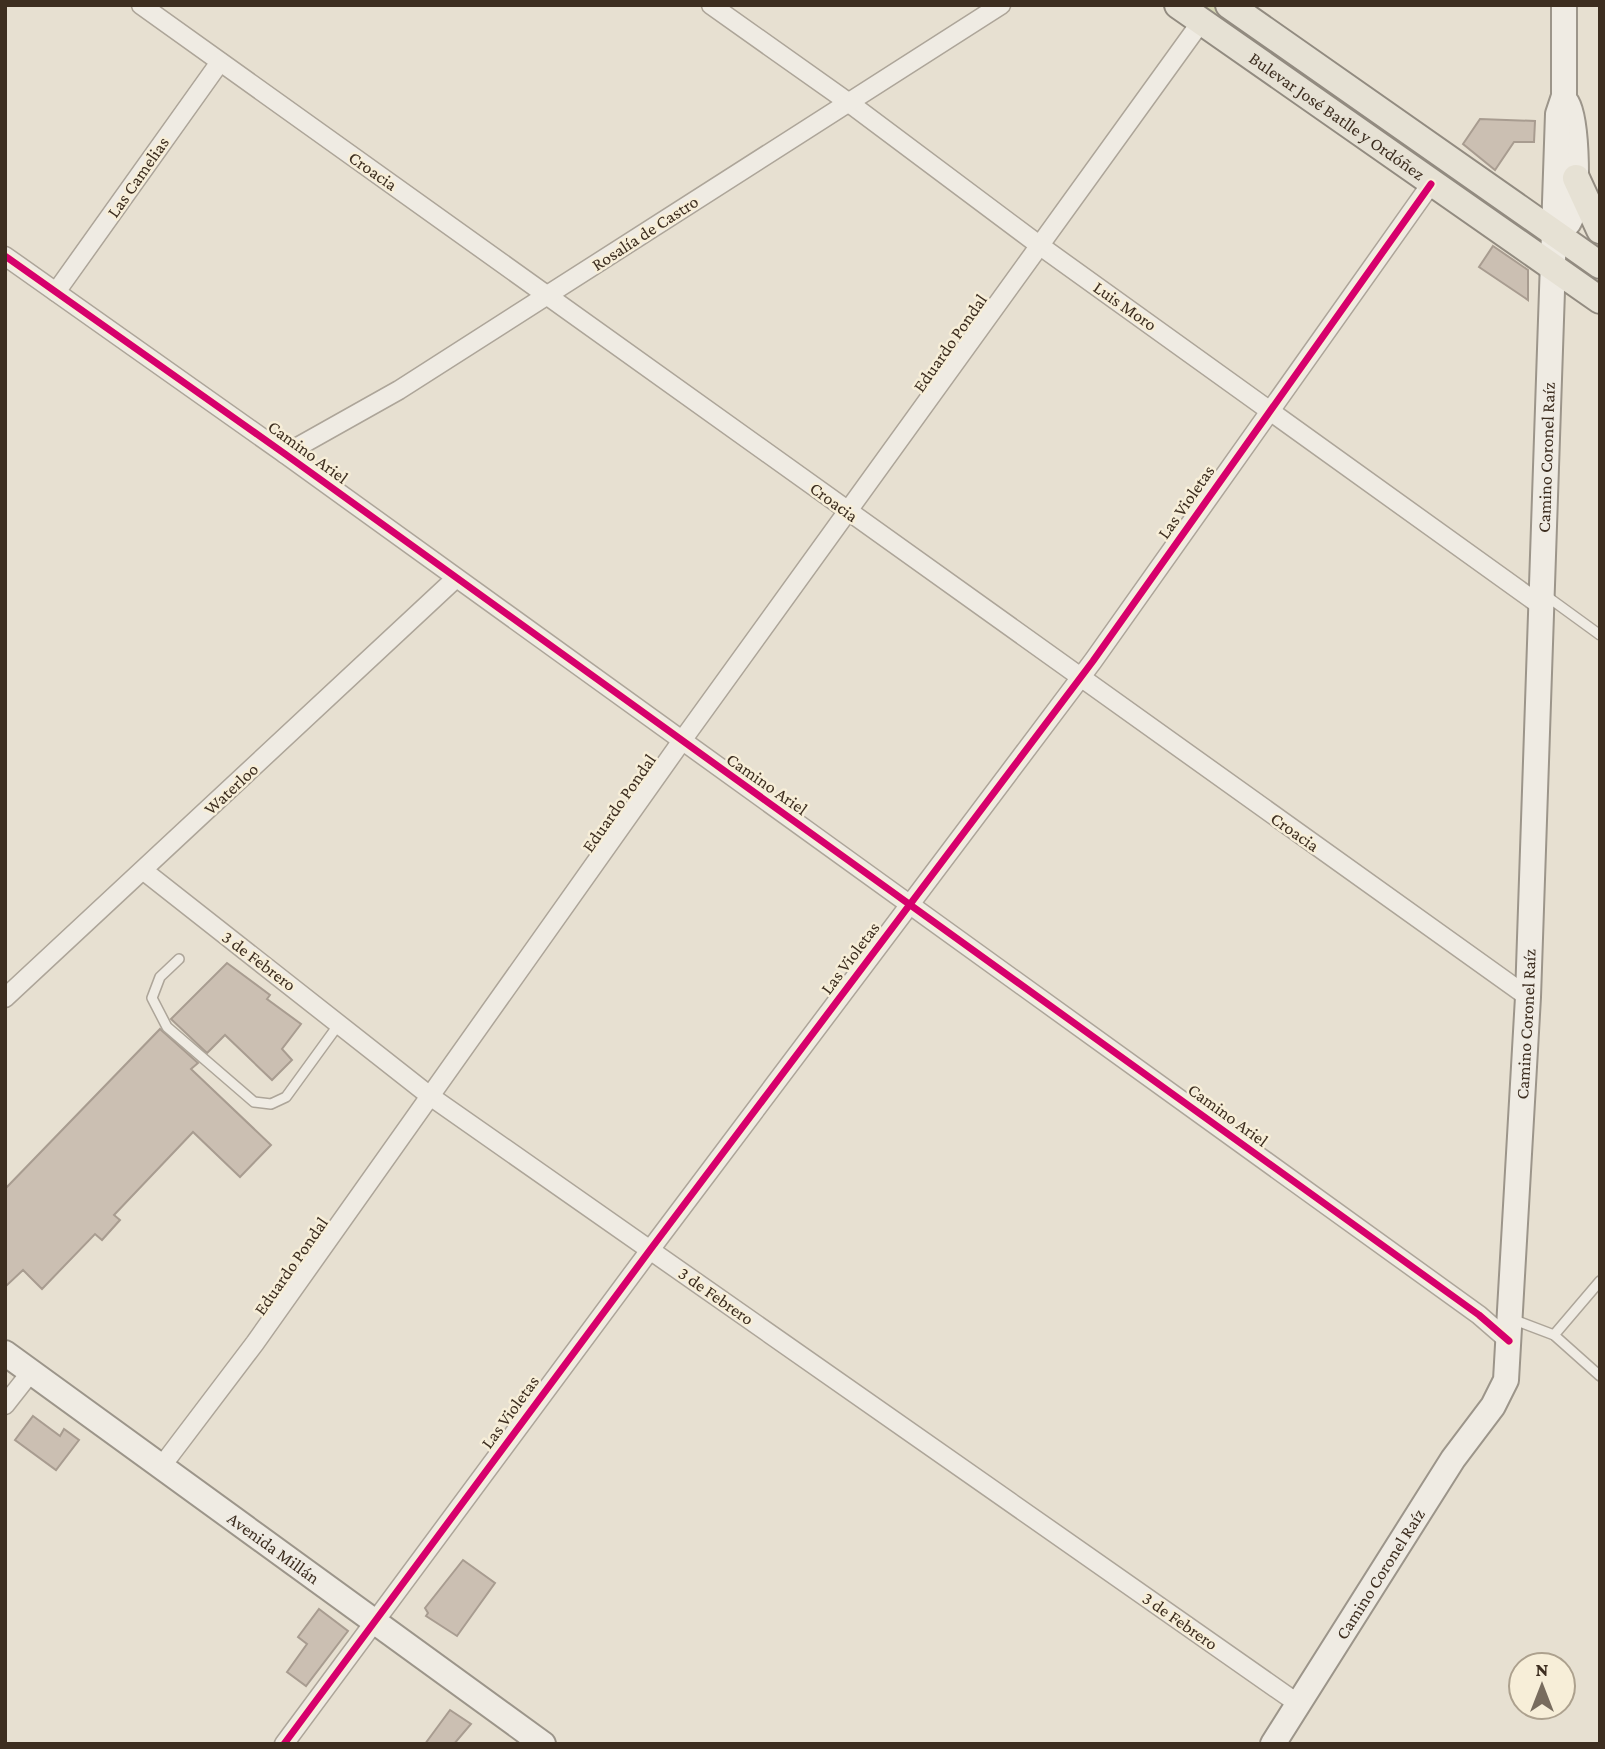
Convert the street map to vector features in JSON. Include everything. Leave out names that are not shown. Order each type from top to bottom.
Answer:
[{"type":"main road","name":"Bulevar José Batlle y Ordóñez","points":[[1178,5],[1600,300]]},
{"type":"main road","name":"Bulevar José Batlle y Ordóñez","points":[[1229,5],[1600,265]]},
{"type":"main road","points":[[1576,178],[1600,230]]},
{"type":"street","name":"Croacia","points":[[141,5],[1528,997]]},
{"type":"street","name":"Luis Moro","points":[[711,5],[848,102],[1039,245],[1540,598]]},
{"type":"street","name":"Rosalía de Castro","points":[[285,454],[399,390],[1001,5]]},
{"type":"street","name":"Camino Coronel Raíz","points":[[1273,1744],[1453,1459],[1493,1406],[1506,1380],[1528,997],[1558,114],[1564,96],[1564,5]]},
{"type":"street","name":"Eduardo Pondal","points":[[161,1467],[255,1343],[681,742],[849,513],[1201,22]]},
{"type":"street","name":"Las Camelias","points":[[57,292],[219,62]]},
{"type":"street","name":"Camino Coronel Raíz","points":[[1555,235],[1570,220],[1576,178],[1573,114],[1564,96]]},
{"type":"street","name":"Las Violetas","points":[[284,1744],[650,1250],[1080,679],[1431,184]]},
{"type":"street","name":"Camino Ariel","points":[[5,256],[285,454],[1479,1315],[1509,1330]]},
{"type":"street","name":"Waterloo","points":[[5,998],[144,872],[455,579]]},
{"type":"street","name":"3 de Febrero","points":[[144,872],[430,1096],[1300,1705]]},
{"type":"street","name":"Avenida Millán","points":[[5,1353],[543,1744]]},
{"type":"street","points":[[5,1405],[31,1372]]},
{"type":"lane","points":[[1540,598],[1600,635]]},
{"type":"lane","points":[[180,959],[160,977],[152,998],[167,1027],[254,1102],[271,1104],[286,1097],[340,1023]]},
{"type":"lane","points":[[1554,1335],[1600,1281]]},
{"type":"lane","points":[[1509,1330],[1554,1335],[1600,1376]]},
{"type":"green space","points":[[1202,5],[1214,5],[1542,239],[1539,241],[1439,176]]},
{"type":"building","points":[[1480,119],[1535,121],[1534,142],[1514,142],[1495,170],[1463,144]]},
{"type":"building","points":[[1493,246],[1528,270],[1528,300],[1479,267]]},
{"type":"building","points":[[227,963],[270,995],[267,999],[301,1024],[282,1049],[292,1060],[272,1080],[225,1035],[207,1053],[171,1019]]},
{"type":"building","points":[[160,1029],[198,1063],[191,1069],[271,1145],[240,1177],[193,1132],[114,1215],[120,1220],[102,1240],[95,1234],[42,1289],[23,1270],[5,1287],[5,1189]]},
{"type":"building","points":[[33,1416],[60,1436],[64,1429],[79,1440],[56,1470],[15,1440]]},
{"type":"building","points":[[463,1560],[495,1583],[457,1636],[426,1616],[428,1613],[425,1608]]},
{"type":"building","points":[[319,1609],[348,1631],[306,1686],[287,1672],[307,1644],[298,1637]]},
{"type":"building","points":[[450,1710],[471,1724],[454,1744],[425,1744]]},
{"type":"cycle path","points":[[284,1744],[650,1250],[1093,661],[1431,184]]},
{"type":"cycle path","points":[[5,256],[285,454],[1479,1315],[1509,1341]]}]
